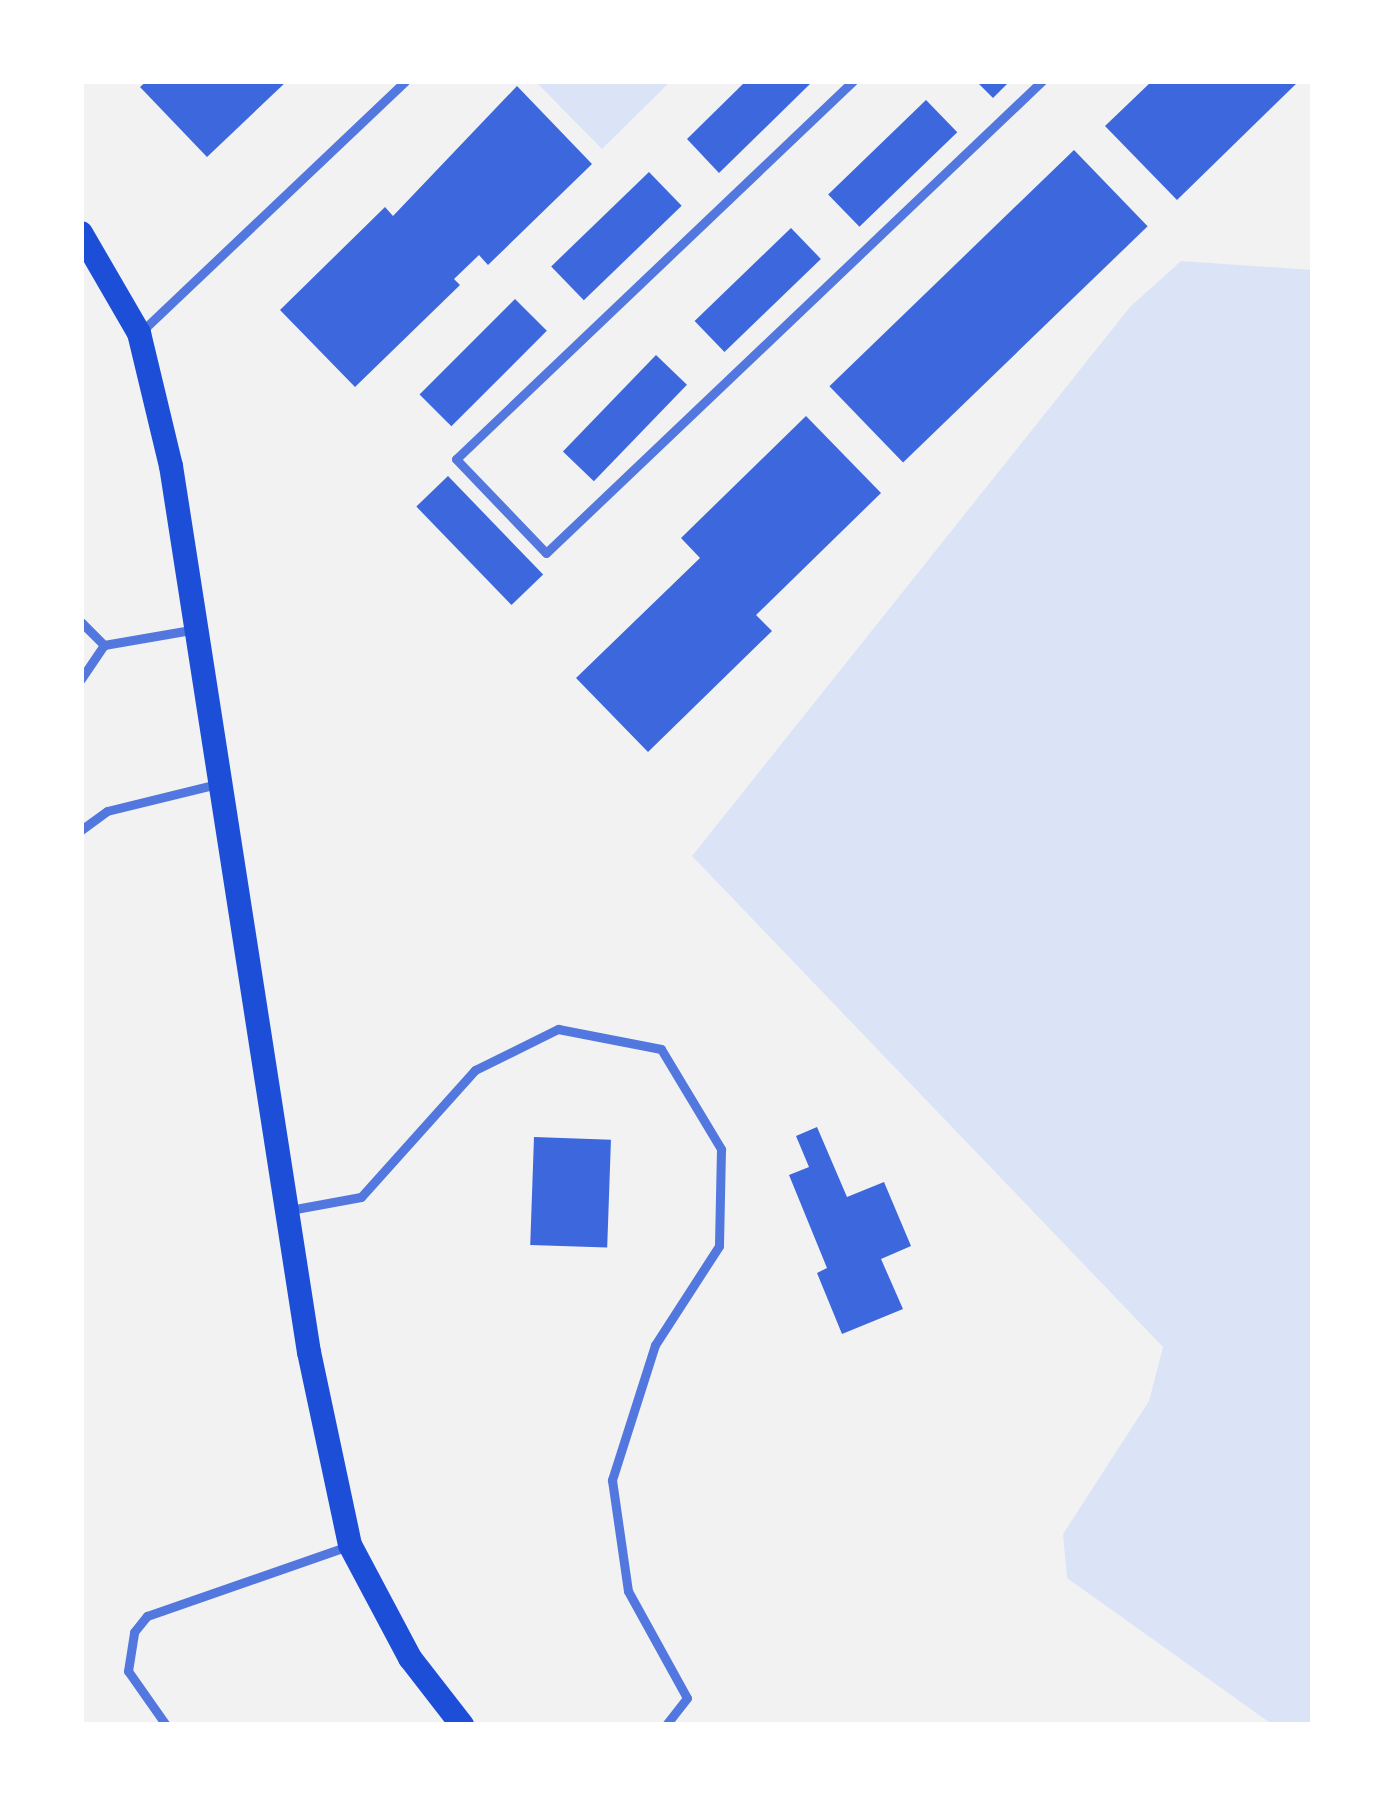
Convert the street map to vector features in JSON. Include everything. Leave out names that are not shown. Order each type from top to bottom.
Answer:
[{"type":"main road","points":[[81,233],[139,333],[172,466],[191,630],[286,1210],[350,1545],[410,1658],[462,1725]]},
{"type":"lane","points":[[139,333],[405,81]]},
{"type":"lane","points":[[853,81],[456,459],[546,553],[1042,81]]},
{"type":"lane","points":[[81,622],[104,645]]},
{"type":"lane","points":[[81,679],[104,645],[191,630]]},
{"type":"lane","points":[[81,830],[107,812],[217,784]]},
{"type":"lane","points":[[286,1210],[362,1197],[475,1070],[558,1029],[661,1049],[721,1149],[719,1246],[655,1345],[612,1480],[628,1591],[687,1698],[666,1725]]},
{"type":"lane","points":[[166,1725],[128,1671],[134,1632],[147,1616],[350,1545]]},
{"type":"shaded area","points":[[535,81],[671,81],[602,149]]},
{"type":"shaded area","points":[[1181,261],[1313,270],[1313,1725],[1273,1725],[1067,1578],[1063,1534],[1149,1401],[1163,1347],[692,856],[1130,307]]},
{"type":"building","points":[[147,81],[287,81],[207,157],[140,87]]},
{"type":"building","points":[[746,81],[813,81],[719,173],[687,139]]},
{"type":"building","points":[[976,81],[1010,81],[993,98]]},
{"type":"building","points":[[1152,81],[1299,81],[1177,200],[1105,126]]},
{"type":"building","points":[[517,86],[592,164],[488,265],[479,255],[454,279],[460,285],[355,387],[280,310],[385,207],[393,216]]},
{"type":"building","points":[[926,100],[957,132],[859,227],[828,194]]},
{"type":"building","points":[[1074,150],[1148,226],[903,462],[829,386]]},
{"type":"building","points":[[649,172],[682,206],[584,300],[551,266]]},
{"type":"building","points":[[791,228],[821,259],[724,352],[695,321]]},
{"type":"building","points":[[515,299],[547,331],[451,426],[420,394]]},
{"type":"building","points":[[656,355],[687,385],[594,481],[563,451]]},
{"type":"building","points":[[806,416],[881,493],[756,615],[772,631],[648,752],[576,678],[700,558],[681,538]]},
{"type":"building","points":[[448,476],[543,575],[512,605],[416,507]]},
{"type":"building","points":[[817,1127],[847,1197],[884,1182],[911,1246],[881,1259],[903,1309],[842,1334],[817,1273],[827,1268],[789,1175],[809,1167],[796,1136]]},
{"type":"building","points":[[534,1137],[611,1140],[607,1248],[530,1245]]}]
